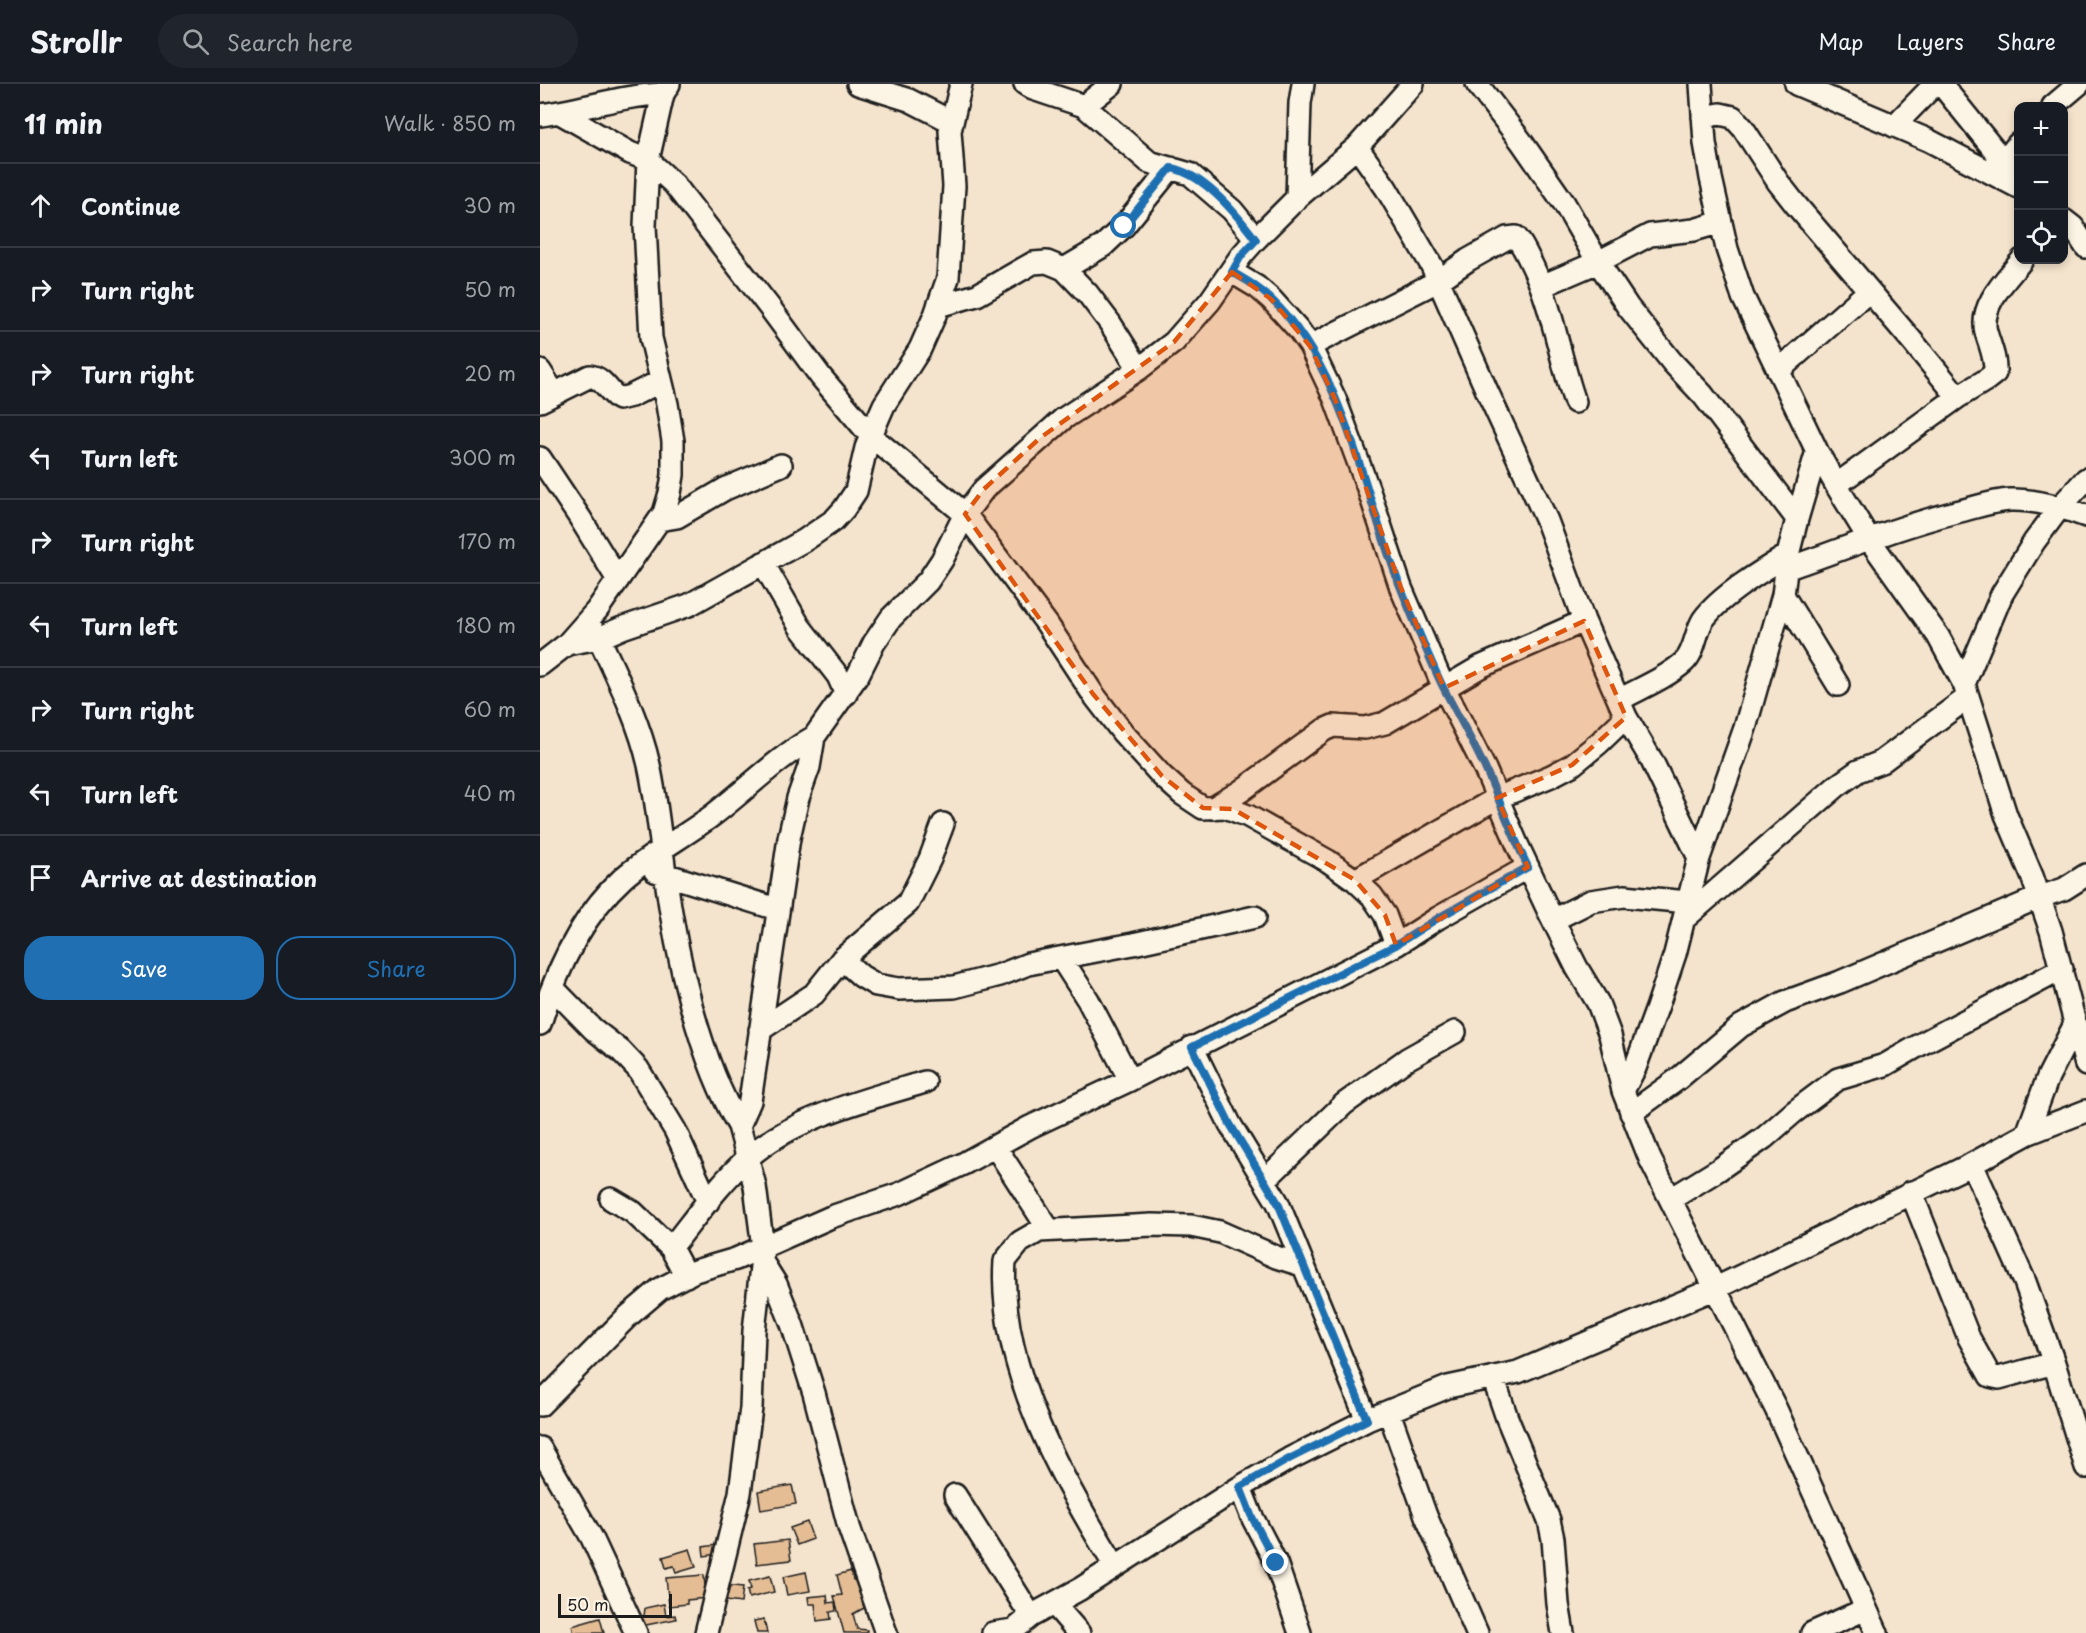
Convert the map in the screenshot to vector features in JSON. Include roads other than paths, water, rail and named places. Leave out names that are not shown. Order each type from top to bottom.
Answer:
[{"type":"street","points":[[858,84],[909,100],[952,122]]},
{"type":"street","points":[[540,665],[567,644],[593,630],[622,628],[689,605],[805,540],[834,520],[844,509],[856,491],[871,436],[885,405],[920,349],[948,278],[954,186],[950,131],[961,84]]},
{"type":"street","points":[[1025,84],[1032,89],[1084,106],[1149,162],[1190,174],[1232,210],[1256,240]]},
{"type":"street","points":[[1084,106],[1113,84]]},
{"type":"street","points":[[1298,198],[1299,114],[1303,84]]},
{"type":"street","points":[[540,1024],[567,953],[584,924],[615,886],[713,814],[795,747],[814,736],[846,694],[874,643],[891,618],[928,581],[942,560],[965,514],[984,489],[1040,438],[1087,402],[1139,369],[1174,342],[1210,301],[1241,256],[1298,198],[1357,147],[1413,84]]},
{"type":"street","points":[[1477,84],[1521,141],[1564,203],[1598,262],[1628,307],[1672,362],[1703,395],[1797,519]]},
{"type":"street","points":[[1701,84],[1705,143],[1720,222],[1743,297],[1817,451],[1836,485],[1869,539],[1938,636],[1966,691],[2006,815],[2040,897],[2062,969],[2086,1065]]},
{"type":"street","points":[[1796,84],[2009,176]]},
{"type":"street","points":[[1894,126],[1935,84]]},
{"type":"street","points":[[1941,84],[2009,176]]},
{"type":"street","points":[[550,114],[666,89],[648,160],[645,226],[651,338],[673,441],[673,475],[664,513],[597,610],[593,630],[639,728],[649,766],[665,874],[685,976],[695,1015],[724,1100],[739,1126],[754,1186],[762,1254],[754,1331],[751,1408],[740,1493],[706,1633]]},
{"type":"street","points":[[550,114],[648,160],[674,184],[820,377],[871,436],[965,514],[1047,624],[1093,694],[1123,733],[1162,776],[1182,794],[1203,808],[1225,807],[1248,816],[1318,855],[1355,880],[1372,896],[1385,915],[1396,945]]},
{"type":"street","points":[[1703,117],[1720,114],[1733,117],[1743,128],[1778,183],[1958,397]]},
{"type":"street","points":[[1357,147],[1412,229],[1432,266],[1547,521],[1584,621],[1623,709],[1652,760],[1699,858]]},
{"type":"street","points":[[2009,176],[2015,156]]},
{"type":"street","points":[[1064,269],[1103,246],[1171,168]]},
{"type":"street","points":[[1542,286],[1598,262],[1650,235],[1694,230],[1720,222]]},
{"type":"street","points":[[2074,225],[2086,247]]},
{"type":"street","points":[[1310,346],[1438,281],[1468,260],[1507,238],[1516,237],[1542,286],[1575,402]]},
{"type":"street","points":[[938,306],[977,295],[1033,263],[1047,262],[1064,269],[1088,294],[1110,323],[1139,369]]},
{"type":"street","points":[[1836,485],[1995,373],[1996,363],[1985,330],[1985,317],[1992,299],[2019,264]]},
{"type":"street","points":[[1232,272],[1257,287],[1271,299],[1310,346],[1335,399],[1401,588],[1444,688],[1460,717],[1553,920],[1598,1003],[1610,1035],[1623,1091],[1650,1159],[1776,1409],[1877,1633]]},
{"type":"street","points":[[1778,371],[1869,291]]},
{"type":"street","points":[[540,371],[547,397],[590,376],[598,377],[619,399],[631,396],[661,381]]},
{"type":"street","points":[[1623,1091],[1635,1068],[1658,1008],[1699,858],[1745,728],[1783,595],[1787,562],[1797,519],[1817,451]]},
{"type":"street","points":[[540,458],[618,580]]},
{"type":"street","points":[[659,520],[677,517],[725,489],[781,465]]},
{"type":"street","points":[[1686,910],[1837,786],[1858,771],[1881,762],[1966,691],[2002,594],[2034,542],[2060,507],[2086,479]]},
{"type":"street","points":[[1355,880],[1497,798],[1572,765],[1623,709],[1686,661],[1699,627],[1709,612],[1765,568],[1869,539],[1924,520],[1990,503],[2010,500],[2029,501],[2060,507],[2086,516]]},
{"type":"street","points":[[763,563],[800,627],[838,676],[846,694]]},
{"type":"street","points":[[1783,595],[1838,685]]},
{"type":"street","points":[[1213,808],[1241,791],[1324,730],[1333,726],[1365,728],[1386,723],[1480,667],[1584,621]]},
{"type":"street","points":[[739,1126],[750,1101],[789,837],[798,798],[809,767],[814,736]]},
{"type":"street","points":[[760,1030],[814,994],[842,959],[908,903],[930,859],[943,824]]},
{"type":"street","points":[[641,866],[777,909]]},
{"type":"street","points":[[540,1405],[627,1317],[660,1289],[695,1271],[762,1254],[810,1225],[899,1194],[1396,945],[1438,918],[1528,867]]},
{"type":"street","points":[[1631,1113],[1678,1079],[1741,1026],[1785,1002],[2064,889],[2086,875]]},
{"type":"street","points":[[1553,920],[1591,901],[1624,896],[1686,910]]},
{"type":"street","points":[[842,959],[861,976],[876,985],[899,989],[954,987],[1000,975],[1028,964],[1255,917]]},
{"type":"street","points":[[1061,958],[1088,1000],[1130,1080]]},
{"type":"street","points":[[1671,1199],[1687,1191],[1764,1138],[1838,1079],[1885,1065],[1923,1042],[2062,969]]},
{"type":"street","points":[[554,988],[593,1029],[621,1051],[638,1069],[670,1121],[708,1202]]},
{"type":"street","points":[[2027,1134],[2048,1077],[2075,1024]]},
{"type":"street","points":[[1265,1180],[1344,1104],[1407,1059],[1455,1032]]},
{"type":"street","points":[[1192,1047],[1230,1124],[1265,1180],[1282,1213],[1367,1420]]},
{"type":"street","points":[[671,1248],[723,1181],[747,1158],[781,1135],[852,1104],[926,1082]]},
{"type":"street","points":[[993,1633],[1013,1631],[1031,1616],[1054,1604],[1240,1487],[1289,1459],[1367,1420],[1389,1412],[1406,1402],[1448,1387],[1518,1372],[1714,1289],[1972,1164],[2027,1134],[2086,1111]]},
{"type":"street","points":[[995,1146],[1049,1230]]},
{"type":"street","points":[[1972,1164],[2025,1282],[2054,1363],[2086,1467]]},
{"type":"street","points":[[1911,1192],[1970,1338],[1990,1376],[1999,1378],[2054,1363]]},
{"type":"street","points":[[611,1199],[633,1212],[671,1248],[686,1276]]},
{"type":"street","points":[[1115,1566],[1085,1518],[1054,1460],[1031,1401],[1011,1343],[1006,1309],[1005,1261],[1020,1242],[1039,1231],[1191,1226],[1220,1232],[1276,1257],[1302,1265]]},
{"type":"street","points":[[762,1254],[792,1324],[814,1393],[849,1527],[886,1633]]},
{"type":"street","points":[[1493,1377],[1507,1418],[1549,1520],[1553,1539],[1557,1604],[1563,1633]]},
{"type":"street","points":[[1389,1412],[1426,1516],[1476,1633]]},
{"type":"street","points":[[540,1448],[592,1538],[636,1633]]},
{"type":"street","points":[[1240,1487],[1251,1515],[1276,1563],[1300,1633]]},
{"type":"street","points":[[955,1495],[1031,1616]]},
{"type":"street","points":[[1054,1604],[1079,1633]]},
{"type":"street","points":[[1812,1633],[1866,1609]]}]
